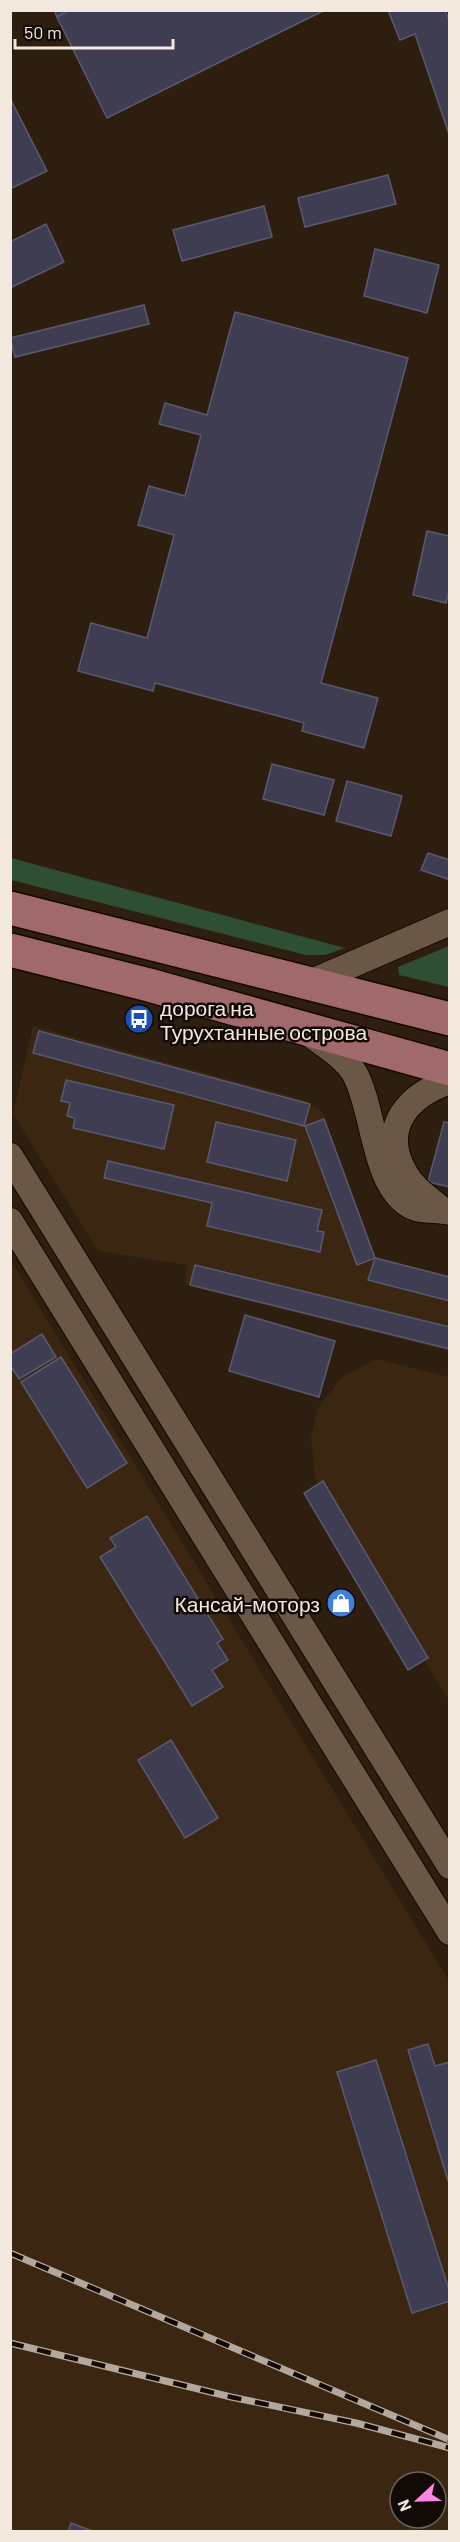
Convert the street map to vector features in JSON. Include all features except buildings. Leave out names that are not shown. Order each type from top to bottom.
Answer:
[{"type":"main road","points":[[10,908],[450,1019]]},
{"type":"main road","points":[[18,958],[149,985],[450,1069]]},
{"type":"street","points":[[307,984],[450,922]]},
{"type":"street","points":[[305,1030],[339,1056],[354,1073],[384,1169],[395,1190],[406,1203],[422,1210],[446,1211]]},
{"type":"street","points":[[446,1211],[412,1184],[402,1169],[396,1149],[396,1130],[401,1114],[412,1100],[450,1081]]},
{"type":"street","points":[[10,1156],[450,1866]]},
{"type":"street","points":[[10,1221],[450,1932]]},
{"type":"shaded area","points":[[33,1026],[304,1100],[323,1113],[375,1257],[449,1276],[449,1351],[185,1285],[187,1265],[98,1251],[13,1114]]},
{"type":"shaded area","points":[[10,1259],[449,1981],[449,2531],[11,2531]]},
{"type":"shaded area","points":[[376,1359],[449,1377],[449,1701],[315,1478],[311,1438],[318,1408],[342,1377]]},
{"type":"green space","points":[[11,858],[345,948],[325,955],[306,955],[11,880]]},
{"type":"green space","points":[[449,946],[449,987],[399,975],[398,967]]},
{"type":"railway","points":[[10,2253],[450,2440]]},
{"type":"railway","points":[[10,2343],[231,2397],[356,2423],[450,2448]]},
{"type":"place","name":"дорога на Турухтанные острова","points":[[139,1019]]},
{"type":"place","name":"Кансай-моторз","points":[[341,1603]]}]
